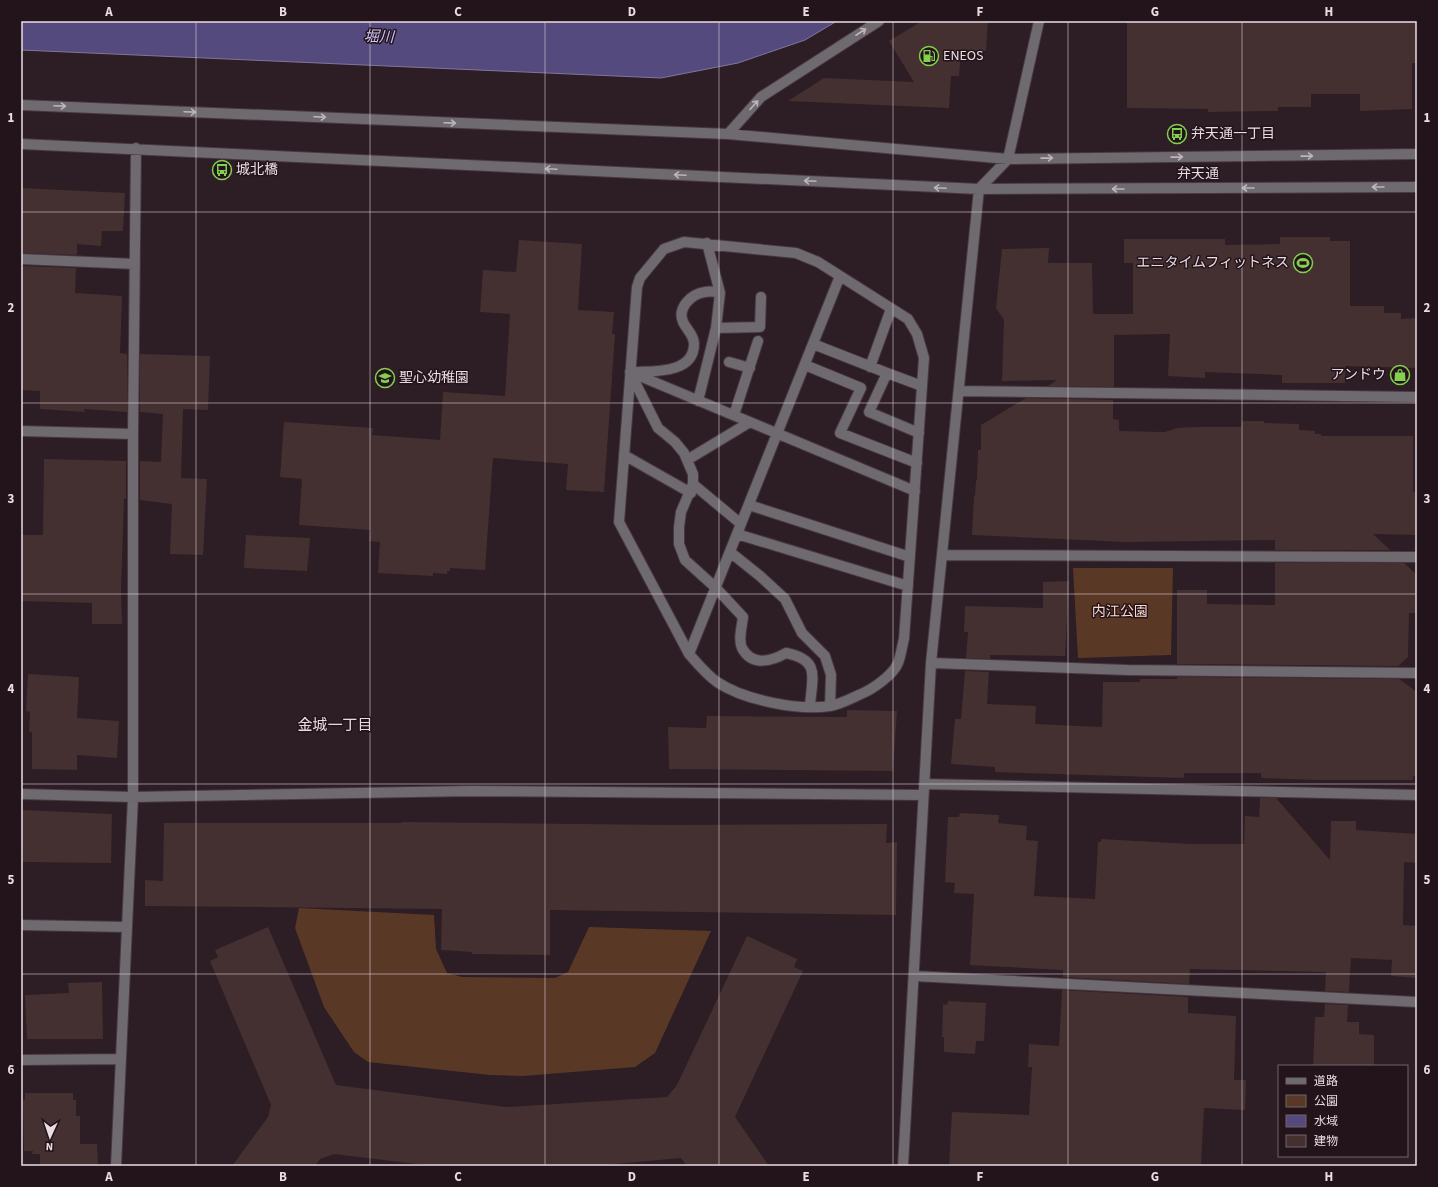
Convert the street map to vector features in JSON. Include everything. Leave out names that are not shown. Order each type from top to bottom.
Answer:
[{"type":"street","points":[[728,134],[761,97],[879,21]]},
{"type":"street","points":[[902,1166],[931,663],[979,189],[1008,159],[1039,21]]},
{"type":"street","name":"弁天通","points":[[21,104],[728,134],[1008,159],[1417,154]]},
{"type":"street","name":"弁天通","points":[[21,144],[136,148],[979,189],[1417,187]]},
{"type":"street","points":[[116,1166],[133,797],[133,434],[136,148]]},
{"type":"street","points":[[684,242],[796,253],[818,262],[840,276],[908,319],[917,334],[924,358],[917,463],[904,639],[898,664],[882,681],[868,691],[830,706],[810,706],[770,701],[736,691],[718,683],[702,670],[689,654],[619,522],[635,303],[640,278],[664,249],[684,242]]},
{"type":"street","points":[[698,401],[716,328],[720,293],[706,243]]},
{"type":"street","points":[[21,260],[135,264]]},
{"type":"street","points":[[689,654],[840,276]]},
{"type":"street","points":[[630,372],[671,370],[684,364],[690,357],[694,345],[693,338],[683,322],[681,311],[686,303],[699,294],[706,292],[720,293]]},
{"type":"street","points":[[716,328],[760,327],[761,297]]},
{"type":"street","points":[[870,367],[891,309]]},
{"type":"street","points":[[734,415],[758,340]]},
{"type":"street","points":[[813,344],[922,386]]},
{"type":"street","points":[[729,362],[750,368]]},
{"type":"street","points":[[805,365],[861,388],[840,433],[917,463]]},
{"type":"street","points":[[630,372],[915,491]]},
{"type":"street","points":[[630,372],[658,428],[675,442],[687,460],[693,474],[692,489],[681,512],[679,544],[685,560],[716,588],[743,617],[740,634],[742,648],[752,658],[760,661],[774,660],[786,653],[799,656],[809,662],[813,673],[810,706]]},
{"type":"street","points":[[887,373],[869,412],[919,433]]},
{"type":"street","points":[[959,391],[1417,397]]},
{"type":"street","points":[[687,460],[750,422]]},
{"type":"street","points":[[21,431],[133,434]]},
{"type":"street","points":[[624,454],[692,489],[741,524]]},
{"type":"street","points":[[749,506],[910,557]]},
{"type":"street","points":[[737,534],[908,586]]},
{"type":"street","points":[[730,552],[760,576],[785,599],[802,633],[826,656],[831,675],[830,706]]},
{"type":"street","points":[[942,555],[1417,557]]},
{"type":"street","points":[[931,663],[1127,670],[1417,673]]},
{"type":"street","points":[[924,784],[1417,795]]},
{"type":"street","points":[[21,794],[133,797],[470,791],[923,795]]},
{"type":"street","points":[[21,925],[127,927]]},
{"type":"street","points":[[914,976],[1417,1002]]},
{"type":"street","points":[[21,1060],[120,1059]]},
{"type":"green space","name":"内江公園","points":[[1073,568],[1173,568],[1171,655],[1078,658]]},
{"type":"green space","points":[[299,908],[434,915],[436,949],[447,973],[462,977],[555,978],[568,972],[589,927],[711,931],[655,1053],[635,1067],[523,1076],[490,1075],[368,1062],[354,1052],[324,1007],[295,928]]},
{"type":"water","name":"堀川","points":[[21,21],[837,21],[805,40],[738,63],[661,78],[21,50]]},
{"type":"building","points":[[922,21],[988,21],[986,51],[961,50],[959,76],[951,76],[949,108],[788,101],[824,78],[914,82],[889,41]]},
{"type":"building","points":[[1127,21],[1417,21],[1417,63],[1412,63],[1412,109],[1360,111],[1360,94],[1311,94],[1311,107],[1278,107],[1278,111],[1208,112],[1208,109],[1127,108]]},
{"type":"building","points":[[21,188],[125,193],[123,231],[102,231],[101,246],[77,244],[77,255],[21,253]]},
{"type":"building","points":[[1280,237],[1330,237],[1330,241],[1350,241],[1350,306],[1384,306],[1384,313],[1401,313],[1401,319],[1417,318],[1417,368],[1345,366],[1345,383],[1282,383],[1282,375],[1205,372],[1205,378],[1168,376],[1170,334],[1114,335],[1114,387],[1048,386],[1057,380],[1002,381],[1004,320],[996,308],[1002,249],[1049,248],[1048,263],[1092,263],[1093,314],[1133,314],[1133,263],[1124,263],[1124,239],[1225,239],[1225,245],[1280,244]]},
{"type":"building","points":[[519,240],[582,244],[578,310],[614,312],[612,334],[615,334],[604,492],[566,490],[568,464],[493,458],[485,570],[450,568],[450,571],[447,571],[447,574],[433,573],[433,576],[378,573],[380,542],[369,541],[370,530],[299,525],[302,479],[280,477],[284,422],[373,428],[372,435],[440,440],[443,392],[505,396],[510,314],[480,312],[483,270],[516,272]]},
{"type":"building","points":[[21,266],[76,268],[75,293],[122,296],[120,353],[127,354],[127,412],[84,409],[85,412],[40,409],[40,391],[21,390]]},
{"type":"building","points":[[140,354],[210,356],[208,410],[183,409],[181,478],[207,479],[203,555],[170,554],[172,504],[140,500],[140,461],[161,462],[163,414],[140,412]]},
{"type":"building","points":[[1026,398],[1113,400],[1113,419],[1119,420],[1119,431],[1165,432],[1177,428],[1241,427],[1242,421],[1264,421],[1264,423],[1299,424],[1299,430],[1315,431],[1315,434],[1321,434],[1321,436],[1413,436],[1413,492],[1417,492],[1417,535],[1373,534],[1390,550],[1275,550],[1275,540],[1126,542],[972,535],[978,450],[981,450],[981,425]]},
{"type":"building","points":[[44,459],[126,461],[126,499],[124,499],[121,591],[122,624],[92,624],[92,603],[21,601],[21,535],[43,535]]},
{"type":"building","points":[[246,535],[310,538],[307,571],[244,568]]},
{"type":"building","points":[[1275,563],[1404,563],[1417,575],[1417,613],[1409,613],[1408,657],[1398,666],[1177,664],[1177,590],[1207,590],[1207,604],[1275,605]]},
{"type":"building","points":[[1069,581],[1065,656],[990,655],[990,659],[966,658],[968,632],[964,632],[965,606],[1043,608],[1043,582]]},
{"type":"building","points":[[965,671],[989,672],[987,704],[1036,706],[1035,724],[1102,727],[1103,682],[1140,682],[1140,679],[1177,679],[1177,677],[1399,679],[1417,692],[1417,776],[1413,776],[1413,780],[1317,780],[1261,778],[1261,773],[1184,773],[1184,778],[995,772],[995,767],[951,764],[955,719],[961,719]]},
{"type":"building","points":[[28,674],[79,677],[77,718],[119,721],[117,758],[77,755],[77,770],[32,769],[32,732],[29,732],[30,712],[26,711]]},
{"type":"building","points":[[847,710],[897,711],[893,771],[669,769],[668,727],[706,728],[707,716],[847,717]]},
{"type":"building","points":[[1260,798],[1276,798],[1330,860],[1331,821],[1356,821],[1356,830],[1417,834],[1417,863],[1404,862],[1403,925],[1417,926],[1417,978],[1391,976],[1392,960],[1351,958],[1349,992],[1325,991],[1326,972],[1190,969],[1189,984],[1063,977],[1063,970],[970,965],[974,894],[954,893],[955,883],[945,882],[948,817],[959,817],[960,813],[999,815],[998,823],[1027,826],[1026,840],[1038,841],[1034,896],[1095,899],[1098,842],[1101,842],[1101,839],[1190,844],[1244,844],[1245,816],[1259,817]]},
{"type":"building","points":[[22,810],[112,814],[111,863],[23,862]]},
{"type":"building","points":[[402,822],[670,825],[887,824],[886,843],[897,842],[896,915],[550,910],[550,955],[472,954],[472,952],[441,950],[442,909],[145,906],[145,880],[163,881],[164,823]]},
{"type":"building","points":[[268,927],[336,1085],[506,1107],[667,1097],[677,1085],[747,936],[797,959],[794,967],[803,971],[735,1117],[769,1166],[687,1166],[681,1158],[594,1166],[433,1166],[334,1154],[320,1159],[315,1166],[232,1166],[268,1117],[271,1105],[210,961],[218,957],[215,950]]},
{"type":"building","points":[[102,982],[103,1039],[27,1039],[25,995],[69,993],[68,983]]},
{"type":"building","points":[[1062,990],[1188,997],[1188,1013],[1236,1016],[1234,1080],[1246,1080],[1245,1110],[1204,1108],[1201,1166],[949,1166],[952,1112],[1029,1115],[1032,1067],[1028,1067],[1029,1044],[1059,1046]]},
{"type":"building","points":[[948,1001],[986,1003],[984,1041],[976,1041],[975,1054],[944,1052],[944,1037],[942,1037],[943,1004],[947,1005]]},
{"type":"building","points":[[1325,1004],[1348,1005],[1347,1022],[1359,1022],[1359,1034],[1374,1035],[1374,1065],[1313,1065],[1315,1017],[1324,1017]]},
{"type":"building","points":[[25,1093],[73,1093],[73,1100],[76,1100],[76,1116],[80,1116],[80,1144],[97,1144],[98,1165],[40,1166],[40,1154],[32,1154],[33,1151],[24,1151],[23,1100],[25,1100]]},
{"type":"place","name":"ENEOS","points":[[929,56]]},
{"type":"place","name":"弁天通一丁目","points":[[1177,134]]},
{"type":"place","name":"城北橋","points":[[222,170]]},
{"type":"place","name":"エニタイムフィットネス","points":[[1303,263]]},
{"type":"place","name":"アンドウ","points":[[1400,375]]},
{"type":"place","name":"聖心幼稚園","points":[[385,378]]},
{"type":"district","name":"金城一丁目","points":[[335,725]]}]
